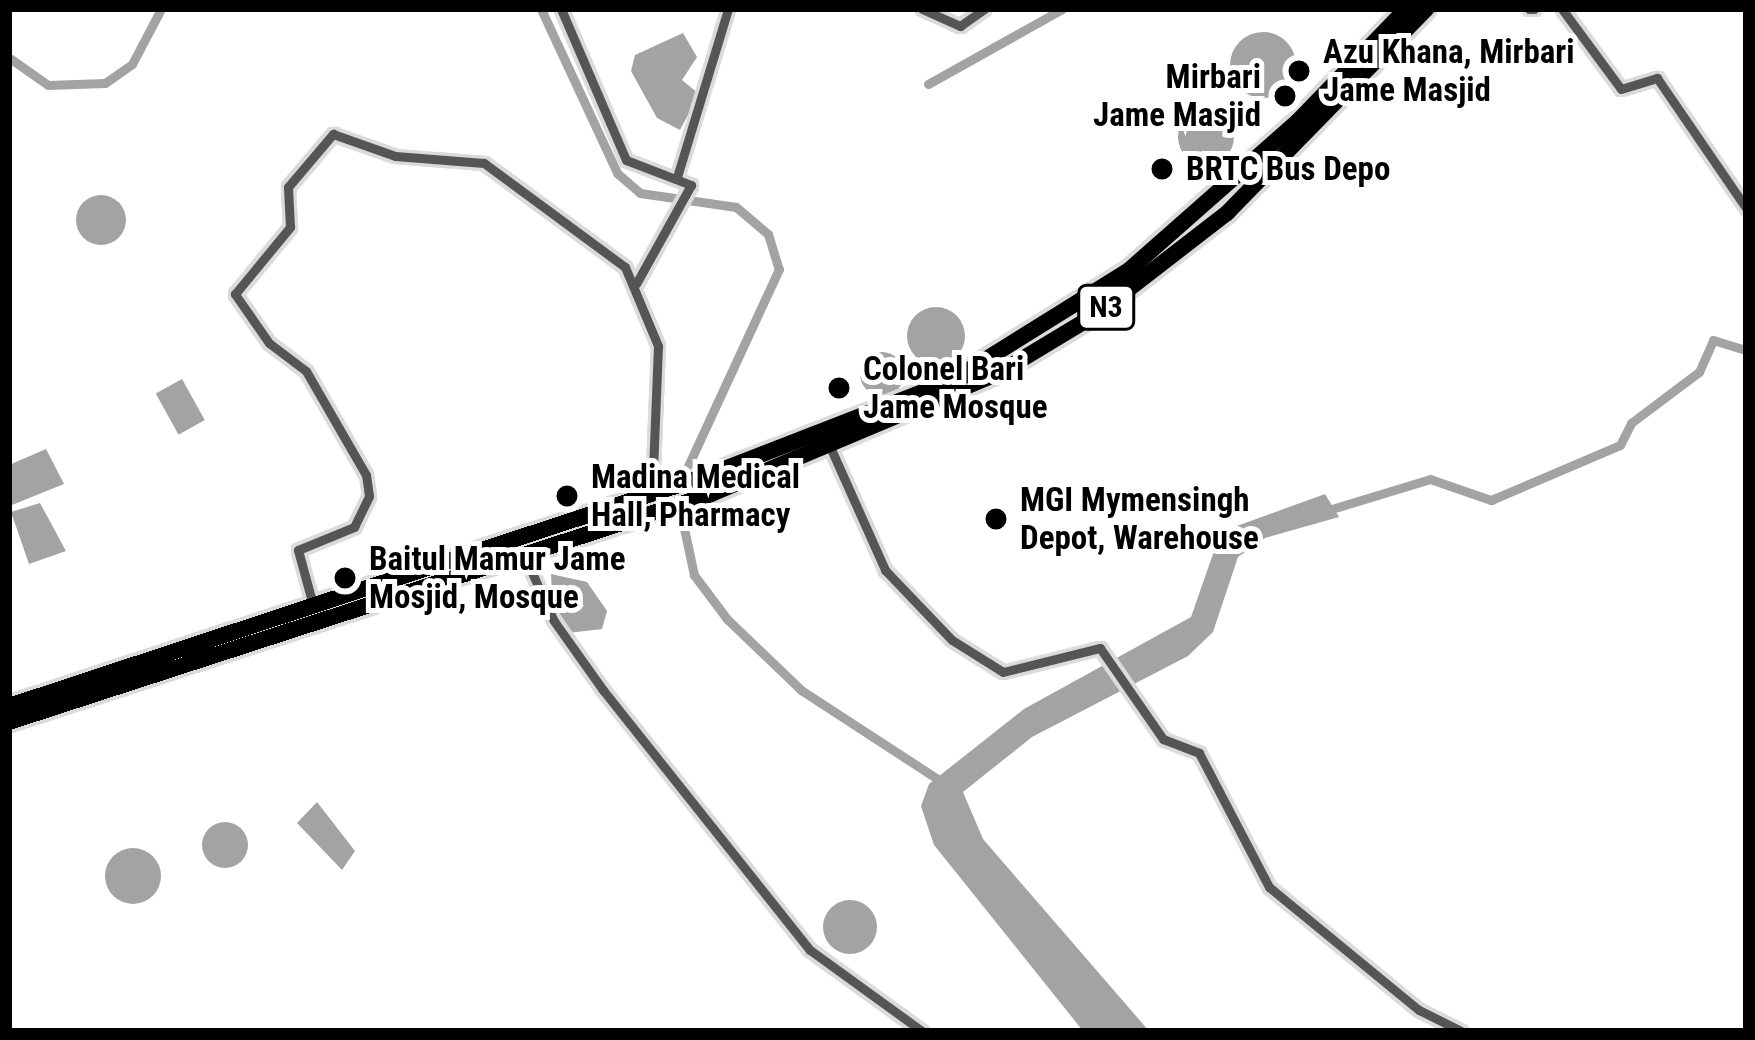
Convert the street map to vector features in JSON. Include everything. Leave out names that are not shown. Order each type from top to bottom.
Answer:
[{"type":"highway","name":"N3","points":[[709,485],[907,400],[1043,329],[1212,202],[1406,9]]},
{"type":"highway","name":"N3","points":[[9,706],[313,605],[831,449],[999,373],[1095,315],[1226,213],[1426,9]]},
{"type":"highway","name":"N3","points":[[9,722],[524,555],[652,504]]},
{"type":"street","points":[[561,9],[626,160],[691,185],[683,208],[636,284]]},
{"type":"street","points":[[677,177],[728,9]]},
{"type":"street","points":[[922,9],[960,26],[984,9]]},
{"type":"street","points":[[1562,9],[1622,88],[1657,78],[1746,208]]},
{"type":"street","points":[[313,605],[298,550],[354,527],[369,496],[366,475],[306,371],[269,343],[235,294],[290,227],[289,187],[333,134],[395,156],[484,163],[636,284],[658,346],[652,504]]},
{"type":"street","points":[[831,449],[885,570],[977,659],[1004,672],[1088,649],[1108,656],[1163,739],[1198,753],[1269,887],[1419,1010],[1461,1031]]},
{"type":"street","points":[[524,555],[554,621],[603,690],[809,950],[922,1031]]},
{"type":"shaded area","points":[[1263,32],[1287,41],[1296,65],[1287,89],[1263,98],[1239,89],[1230,65],[1239,41]]},
{"type":"shaded area","points":[[683,33],[697,57],[682,80],[699,94],[680,130],[657,118],[631,71],[635,55]]},
{"type":"shaded area","points":[[1206,109],[1226,117],[1234,137],[1226,157],[1206,165],[1186,157],[1178,137],[1186,117]]},
{"type":"shaded area","points":[[101,195],[119,202],[126,220],[119,238],[101,245],[83,238],[76,220],[83,202]]},
{"type":"shaded area","points":[[936,307],[956,316],[965,336],[956,356],[936,365],[916,356],[907,336],[916,316]]},
{"type":"shaded area","points":[[882,352],[898,358],[904,374],[898,390],[882,396],[866,390],[860,374],[866,358]]},
{"type":"shaded area","points":[[182,379],[205,420],[179,435],[156,394]]},
{"type":"shaded area","points":[[46,449],[64,484],[12,505],[9,465]]},
{"type":"shaded area","points":[[1325,494],[1339,517],[1265,538],[1238,557],[1213,632],[1188,656],[1032,737],[963,792],[983,839],[1149,1031],[1083,1031],[934,845],[921,806],[929,784],[1024,709],[1191,617],[1213,554],[1234,527]]},
{"type":"shaded area","points":[[40,503],[66,551],[29,564],[11,512]]},
{"type":"shaded area","points":[[551,574],[587,582],[607,611],[602,629],[568,633],[553,609]]},
{"type":"shaded area","points":[[317,802],[355,851],[342,870],[297,823]]},
{"type":"shaded area","points":[[225,822],[241,829],[248,845],[241,861],[225,868],[209,861],[202,845],[209,829]]},
{"type":"shaded area","points":[[133,848],[153,856],[161,876],[153,896],[133,904],[113,896],[105,876],[113,856]]},
{"type":"shaded area","points":[[850,900],[869,908],[877,927],[869,946],[850,954],[831,946],[823,927],[831,908]]},
{"type":"waterway","points":[[11,59],[48,85],[105,83],[132,64],[161,9]]},
{"type":"waterway","points":[[541,9],[617,173],[640,193],[736,207],[768,234],[779,269],[678,488]]},
{"type":"waterway","points":[[928,84],[1062,9]]},
{"type":"waterway","points":[[1325,511],[1430,479],[1491,500],[1620,445],[1631,423],[1699,372],[1713,340],[1746,350]]},
{"type":"waterway","points":[[679,505],[694,575],[727,619],[801,690],[942,782]]},
{"type":"place","name":"Azu Khana, Mirbari Jame Masjid","points":[[1299,71]]},
{"type":"place","name":"Mirbari Jame Masjid","points":[[1285,96]]},
{"type":"place","name":"BRTC Bus Depo","points":[[1162,169]]},
{"type":"place","name":"Colonel Bari Jame Mosque","points":[[839,388]]},
{"type":"place","name":"Madina Medical Hall, Pharmacy","points":[[567,496]]},
{"type":"place","name":"MGI Mymensingh Depot, Warehouse","points":[[996,519]]},
{"type":"place","name":"Baitul Mamur Jame Mosjid, Mosque","points":[[345,578]]}]
